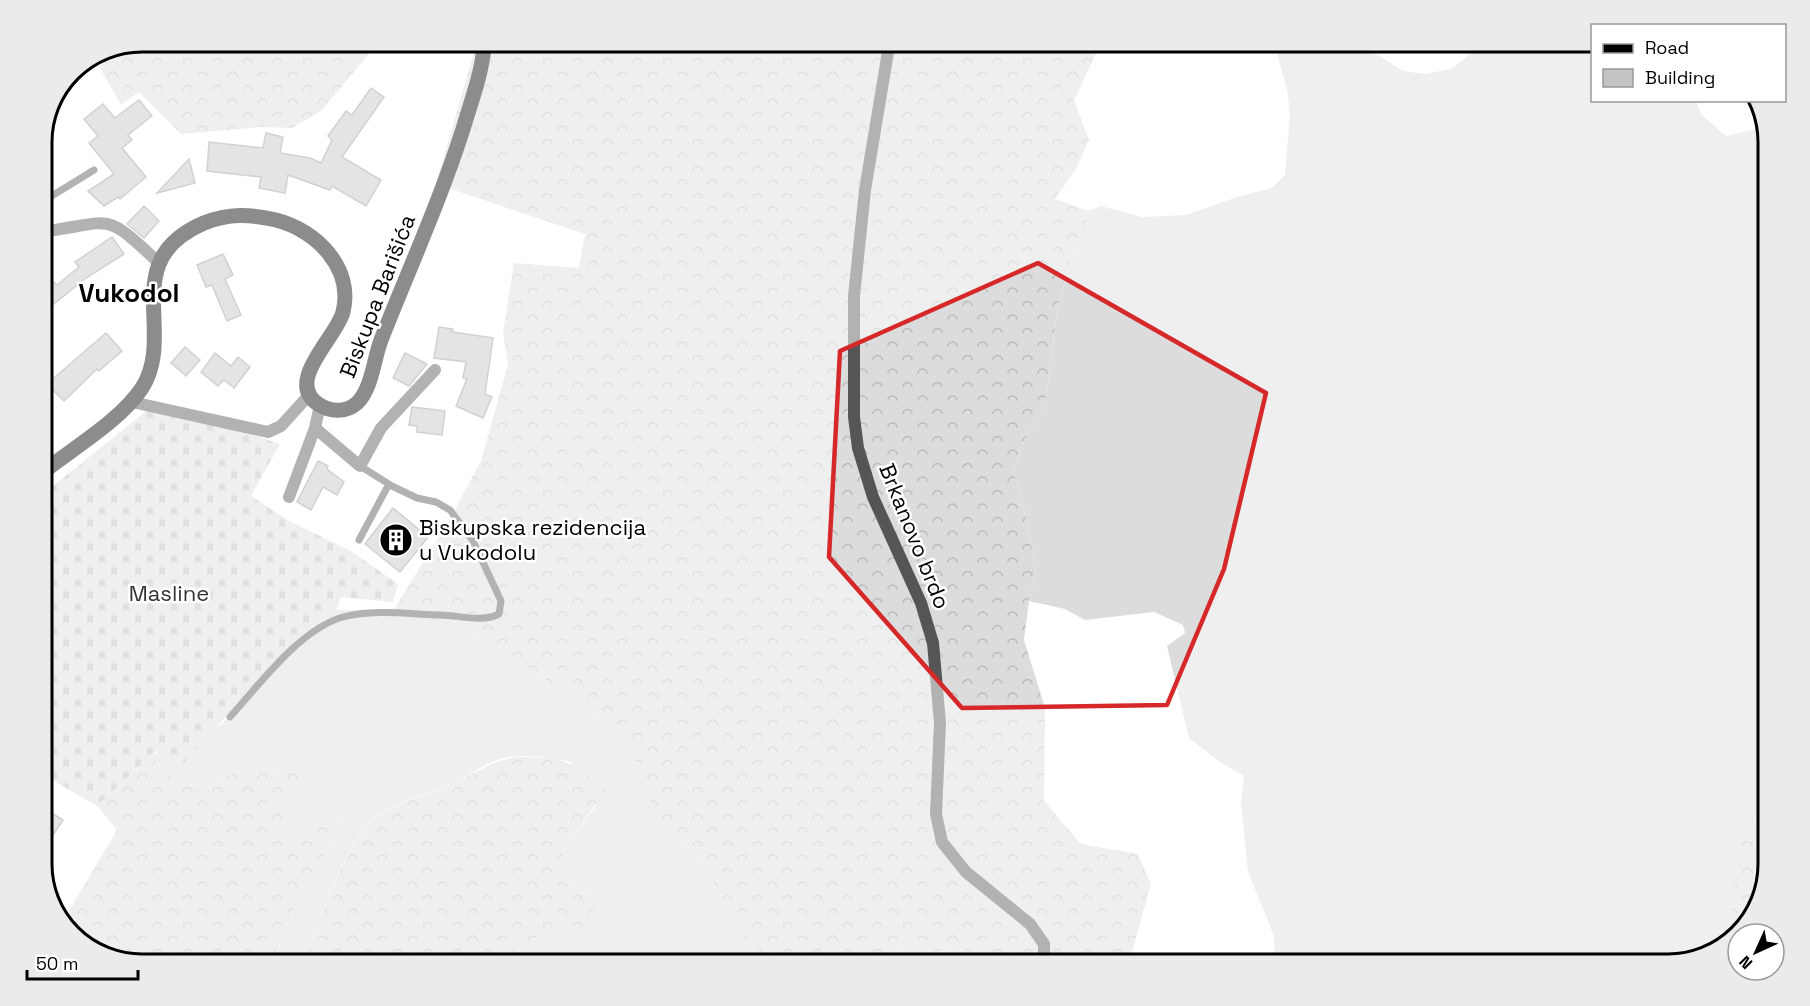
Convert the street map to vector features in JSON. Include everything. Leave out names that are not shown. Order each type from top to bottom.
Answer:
[{"type":"main road","name":"Biskupa Barišića","points":[[53,464],[132,402],[143,386],[150,368],[153,286],[159,263],[167,251],[193,228],[228,215],[249,215],[280,221],[302,229],[326,248],[339,271],[344,285],[345,300],[340,322],[310,369],[307,386],[315,400],[341,411],[351,408],[362,396],[384,332],[433,216],[479,78],[483,52]]},
{"type":"street","name":"Brkanovo brdo","points":[[888,52],[865,190],[855,286],[854,417],[858,448],[876,506],[921,603],[933,643],[940,723],[936,814],[942,842],[966,872],[1030,924],[1044,944],[1044,953]]},
{"type":"street","points":[[53,230],[86,223],[109,223],[121,227],[159,263]]},
{"type":"street","points":[[315,428],[360,466],[381,428],[435,370]]},
{"type":"street","points":[[132,402],[268,432],[281,426],[315,400]]},
{"type":"street","points":[[289,497],[315,428],[315,400]]},
{"type":"lane","points":[[53,195],[94,170]]},
{"type":"lane","points":[[230,717],[293,650],[318,628],[330,621],[365,613],[444,615],[485,619],[499,614],[501,601],[473,541],[450,510],[436,502],[417,498],[360,466]]},
{"type":"lane","points":[[359,540],[389,484]]},
{"type":"highlighted area","points":[[1038,263],[1266,393],[1224,569],[1167,705],[962,708],[829,557],[840,351]]},
{"type":"green space","points":[[143,52],[371,52],[321,111],[292,128],[261,127],[181,134],[139,92],[121,105],[98,65],[125,54]]},
{"type":"green space","points":[[474,52],[1097,52],[1074,100],[1089,140],[1077,167],[1055,199],[1088,211],[1087,231],[1073,254],[1058,305],[1045,408],[1025,439],[1013,470],[1027,520],[1036,572],[1029,601],[1024,640],[1045,708],[1044,801],[1081,844],[1138,854],[1151,884],[1132,953],[972,953],[894,948],[886,953],[761,953],[743,936],[701,860],[678,834],[652,814],[647,784],[632,754],[608,725],[500,647],[425,605],[393,611],[450,519],[481,461],[508,365],[503,333],[514,263],[579,268],[585,234],[436,184]]},
{"type":"green space","points":[[1276,52],[1368,52],[1380,56],[1403,71],[1425,74],[1451,69],[1472,52],[1591,52],[1591,102],[1696,102],[1701,114],[1726,136],[1756,129],[1758,810],[1747,831],[1736,869],[1732,922],[1726,922],[1726,931],[1702,947],[1679,953],[1275,953],[1274,936],[1248,872],[1241,801],[1244,776],[1220,762],[1189,738],[1167,646],[1185,633],[1183,625],[1154,612],[1085,620],[1065,609],[1029,601],[1036,572],[1027,520],[1013,470],[1025,439],[1045,408],[1058,305],[1073,254],[1087,231],[1088,211],[1101,206],[1142,217],[1186,215],[1237,197],[1272,188],[1285,175],[1290,114],[1287,89]]},
{"type":"green space","name":"Masline","points":[[150,408],[208,419],[280,444],[251,496],[289,521],[351,551],[398,584],[393,602],[341,597],[336,610],[284,652],[183,764],[171,766],[156,751],[97,806],[53,780],[53,486]]},
{"type":"green space","points":[[425,605],[500,647],[608,725],[632,754],[647,784],[652,814],[678,834],[701,860],[743,936],[761,953],[514,953],[516,948],[540,936],[584,929],[591,896],[554,877],[566,847],[596,805],[571,762],[522,756],[494,761],[458,781],[394,806],[375,818],[353,845],[306,953],[276,953],[303,889],[346,818],[298,835],[288,842],[283,823],[284,815],[299,774],[281,770],[261,770],[186,785],[168,776],[152,755],[222,724],[284,652],[336,610],[393,611]]},
{"type":"green space","points":[[152,755],[168,776],[187,785],[241,772],[261,770],[281,770],[300,774],[288,799],[284,815],[288,841],[298,835],[346,818],[303,889],[276,953],[143,953],[125,952],[103,944],[83,931],[68,913],[117,830],[97,806]]},
{"type":"green space","points":[[516,757],[556,759],[573,766],[605,790],[566,847],[554,877],[591,896],[597,923],[584,929],[540,936],[516,948],[514,953],[306,953],[344,863],[355,843],[377,817],[401,803],[506,759]]},
{"type":"green space","points":[[1758,809],[1756,881],[1742,913],[1735,922],[1730,922],[1740,846],[1746,828]]},
{"type":"green space","points":[[894,948],[972,953],[886,953]]},
{"type":"building","points":[[371,88],[384,97],[342,157],[381,180],[366,206],[332,186],[330,190],[288,175],[285,193],[259,188],[261,177],[207,171],[209,142],[263,148],[266,133],[283,137],[280,153],[310,158],[321,163],[332,140],[328,136],[346,111],[352,115]]},
{"type":"building","points":[[139,100],[152,116],[128,135],[132,140],[122,148],[146,177],[120,199],[118,197],[104,206],[88,191],[114,174],[89,143],[98,136],[84,119],[103,104],[115,118]]},
{"type":"building","points":[[189,159],[195,183],[157,193]]},
{"type":"building","points":[[144,206],[159,221],[144,238],[127,224]]},
{"type":"building","points":[[112,237],[124,254],[86,278],[53,305],[53,282],[57,285],[79,267],[75,262]]},
{"type":"building","points":[[223,254],[233,275],[225,279],[241,315],[227,321],[212,285],[206,287],[197,265]]},
{"type":"building","points":[[439,327],[453,329],[452,332],[493,338],[485,394],[492,397],[483,418],[456,406],[467,379],[463,378],[466,362],[434,358]]},
{"type":"building","points":[[106,333],[122,351],[99,371],[97,369],[64,401],[53,390],[53,379]]},
{"type":"building","points":[[185,347],[200,360],[186,376],[171,363]]},
{"type":"building","points":[[215,353],[231,366],[238,357],[250,367],[234,388],[224,380],[218,386],[201,372]]},
{"type":"building","points":[[405,353],[427,364],[409,386],[393,378]]},
{"type":"building","points":[[412,407],[445,411],[442,435],[417,432],[417,426],[409,425]]},
{"type":"building","points":[[318,461],[328,466],[327,469],[344,482],[337,495],[323,487],[311,510],[297,502]]},
{"type":"building","name":"Biskupska rezidencija u Vukodolu","points":[[393,508],[428,537],[400,572],[365,544]]},
{"type":"building","points":[[53,814],[63,820],[53,835]]},
{"type":"place","name":"Biskupska rezidencija u Vukodolu","points":[[396,540]]},
{"type":"district","name":"Vukodol","points":[[129,293]]}]
